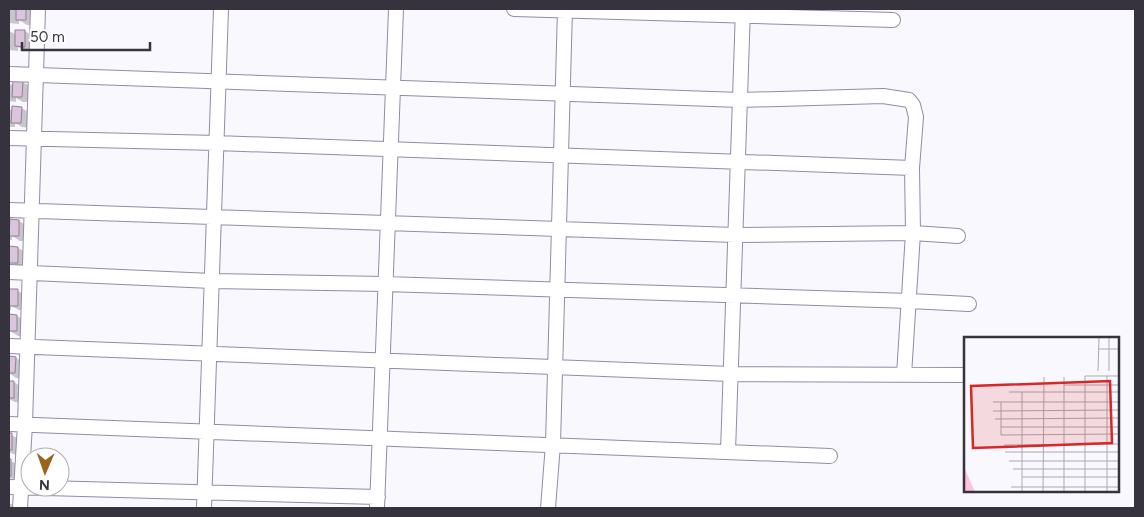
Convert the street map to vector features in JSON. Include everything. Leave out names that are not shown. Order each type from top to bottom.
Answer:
[{"type":"street","points":[[20,508],[15,487],[25,424],[38,9]]},
{"type":"street","points":[[204,508],[221,9]]},
{"type":"street","points":[[15,487],[205,492],[377,503],[396,9]]},
{"type":"street","points":[[514,9],[743,12],[892,20]]},
{"type":"street","points":[[548,508],[556,367],[565,9]]},
{"type":"street","points":[[728,452],[743,12]]},
{"type":"street","points":[[9,74],[740,100],[883,96],[909,100],[913,105],[916,116],[912,168],[913,233],[910,301],[904,375]]},
{"type":"street","points":[[9,138],[217,143],[912,168]]},
{"type":"street","points":[[9,210],[735,235],[913,233],[958,236]]},
{"type":"street","points":[[9,272],[212,281],[385,284],[968,304]]},
{"type":"street","points":[[9,346],[731,374],[964,375]]},
{"type":"street","points":[[9,424],[830,456]]},
{"type":"building","points":[[16,9],[26,9],[26,20],[16,20]]},
{"type":"building","points":[[15,30],[25,30],[25,47],[15,46]]},
{"type":"building","points":[[13,80],[23,81],[22,97],[12,97]]},
{"type":"building","points":[[12,106],[22,107],[21,123],[11,123]]},
{"type":"building","points":[[10,219],[19,220],[19,236],[9,236]]},
{"type":"building","points":[[9,246],[18,247],[18,263],[9,263]]},
{"type":"building","points":[[9,289],[18,289],[18,306],[9,306]]},
{"type":"building","points":[[9,314],[17,315],[17,331],[9,331]]},
{"type":"building","points":[[9,356],[16,357],[15,373],[9,373]]},
{"type":"building","points":[[9,381],[14,381],[14,398],[9,398]]},
{"type":"building","points":[[9,433],[12,433],[12,450],[9,450]]},
{"type":"building","points":[[9,459],[11,459],[11,476],[9,476]]}]
